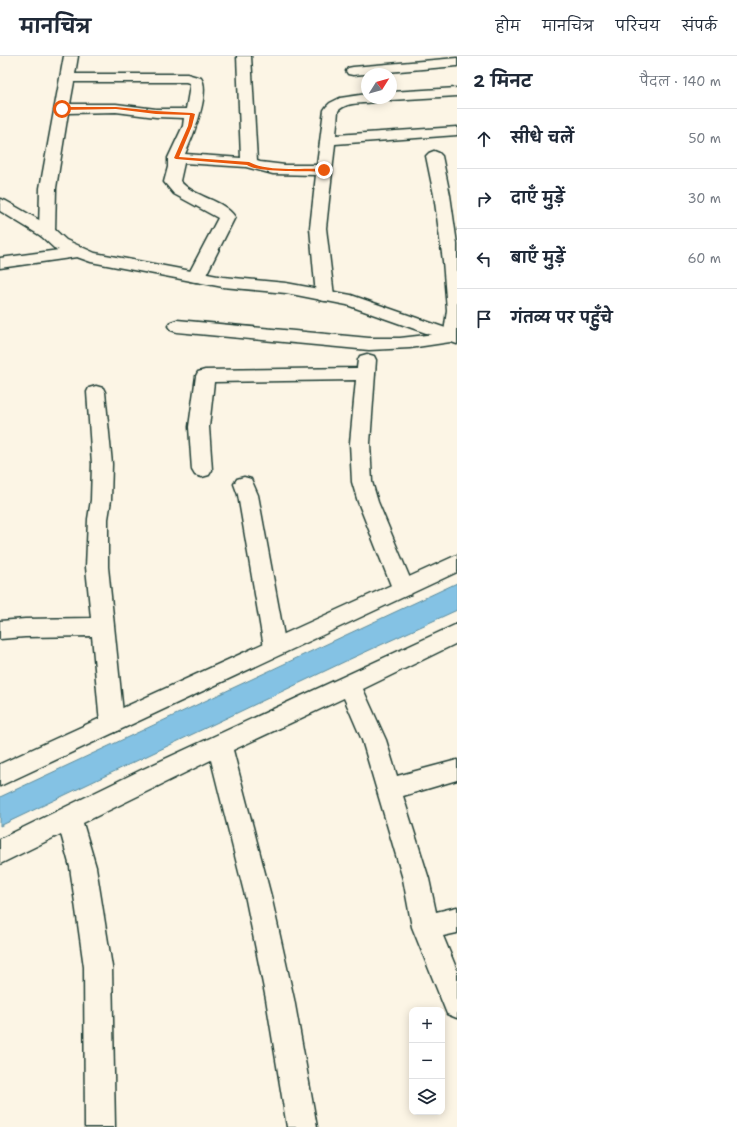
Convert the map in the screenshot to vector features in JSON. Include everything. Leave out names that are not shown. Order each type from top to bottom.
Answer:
[{"type":"street","points":[[47,232],[48,188],[71,56]]},
{"type":"street","points":[[244,56],[249,163]]},
{"type":"street","points":[[349,101],[354,56]]},
{"type":"street","points":[[352,71],[457,62]]},
{"type":"street","points":[[67,78],[190,79],[196,81],[197,86],[190,126],[176,158],[176,167],[172,182],[180,191],[223,213],[227,217],[196,276]]},
{"type":"street","points":[[397,96],[457,92]]},
{"type":"street","points":[[325,296],[318,228],[331,110],[334,105],[361,100]]},
{"type":"street","points":[[62,109],[116,108],[156,113],[192,114]]},
{"type":"street","points":[[327,140],[457,130]]},
{"type":"street","points":[[434,156],[451,261],[456,310],[454,338]]},
{"type":"street","points":[[176,158],[249,163],[252,166],[264,168],[324,170]]},
{"type":"street","points":[[0,204],[47,232],[60,244],[91,257],[223,282],[286,288],[351,300],[454,338]]},
{"type":"street","points":[[0,263],[78,252]]},
{"type":"street","points":[[177,326],[369,344],[411,344],[454,338]]},
{"type":"street","points":[[369,344],[360,460],[362,482],[370,508],[402,588]]},
{"type":"street","points":[[202,470],[199,434],[205,376],[366,374]]},
{"type":"street","points":[[96,392],[102,464],[101,500],[98,519],[97,567],[112,723]]},
{"type":"street","points":[[244,484],[248,495],[275,647]]},
{"type":"street","points":[[0,775],[457,563]]},
{"type":"street","points":[[0,630],[25,628],[103,627]]},
{"type":"street","points":[[0,852],[148,778],[350,685],[457,633]]},
{"type":"street","points":[[350,685],[374,740],[416,879],[426,927],[457,1004]]},
{"type":"street","points":[[220,744],[260,900],[280,998],[302,1127]]},
{"type":"street","points":[[389,789],[457,770]]},
{"type":"street","points":[[69,818],[83,867],[98,967],[100,1127]]},
{"type":"street","points":[[426,927],[457,920]]},
{"type":"water","points":[[457,583],[457,610],[348,660],[0,826],[0,797]]},
{"type":"route","points":[[62,109],[116,108],[156,113],[192,114],[190,126],[176,158],[249,163],[257,168],[324,170]]}]
